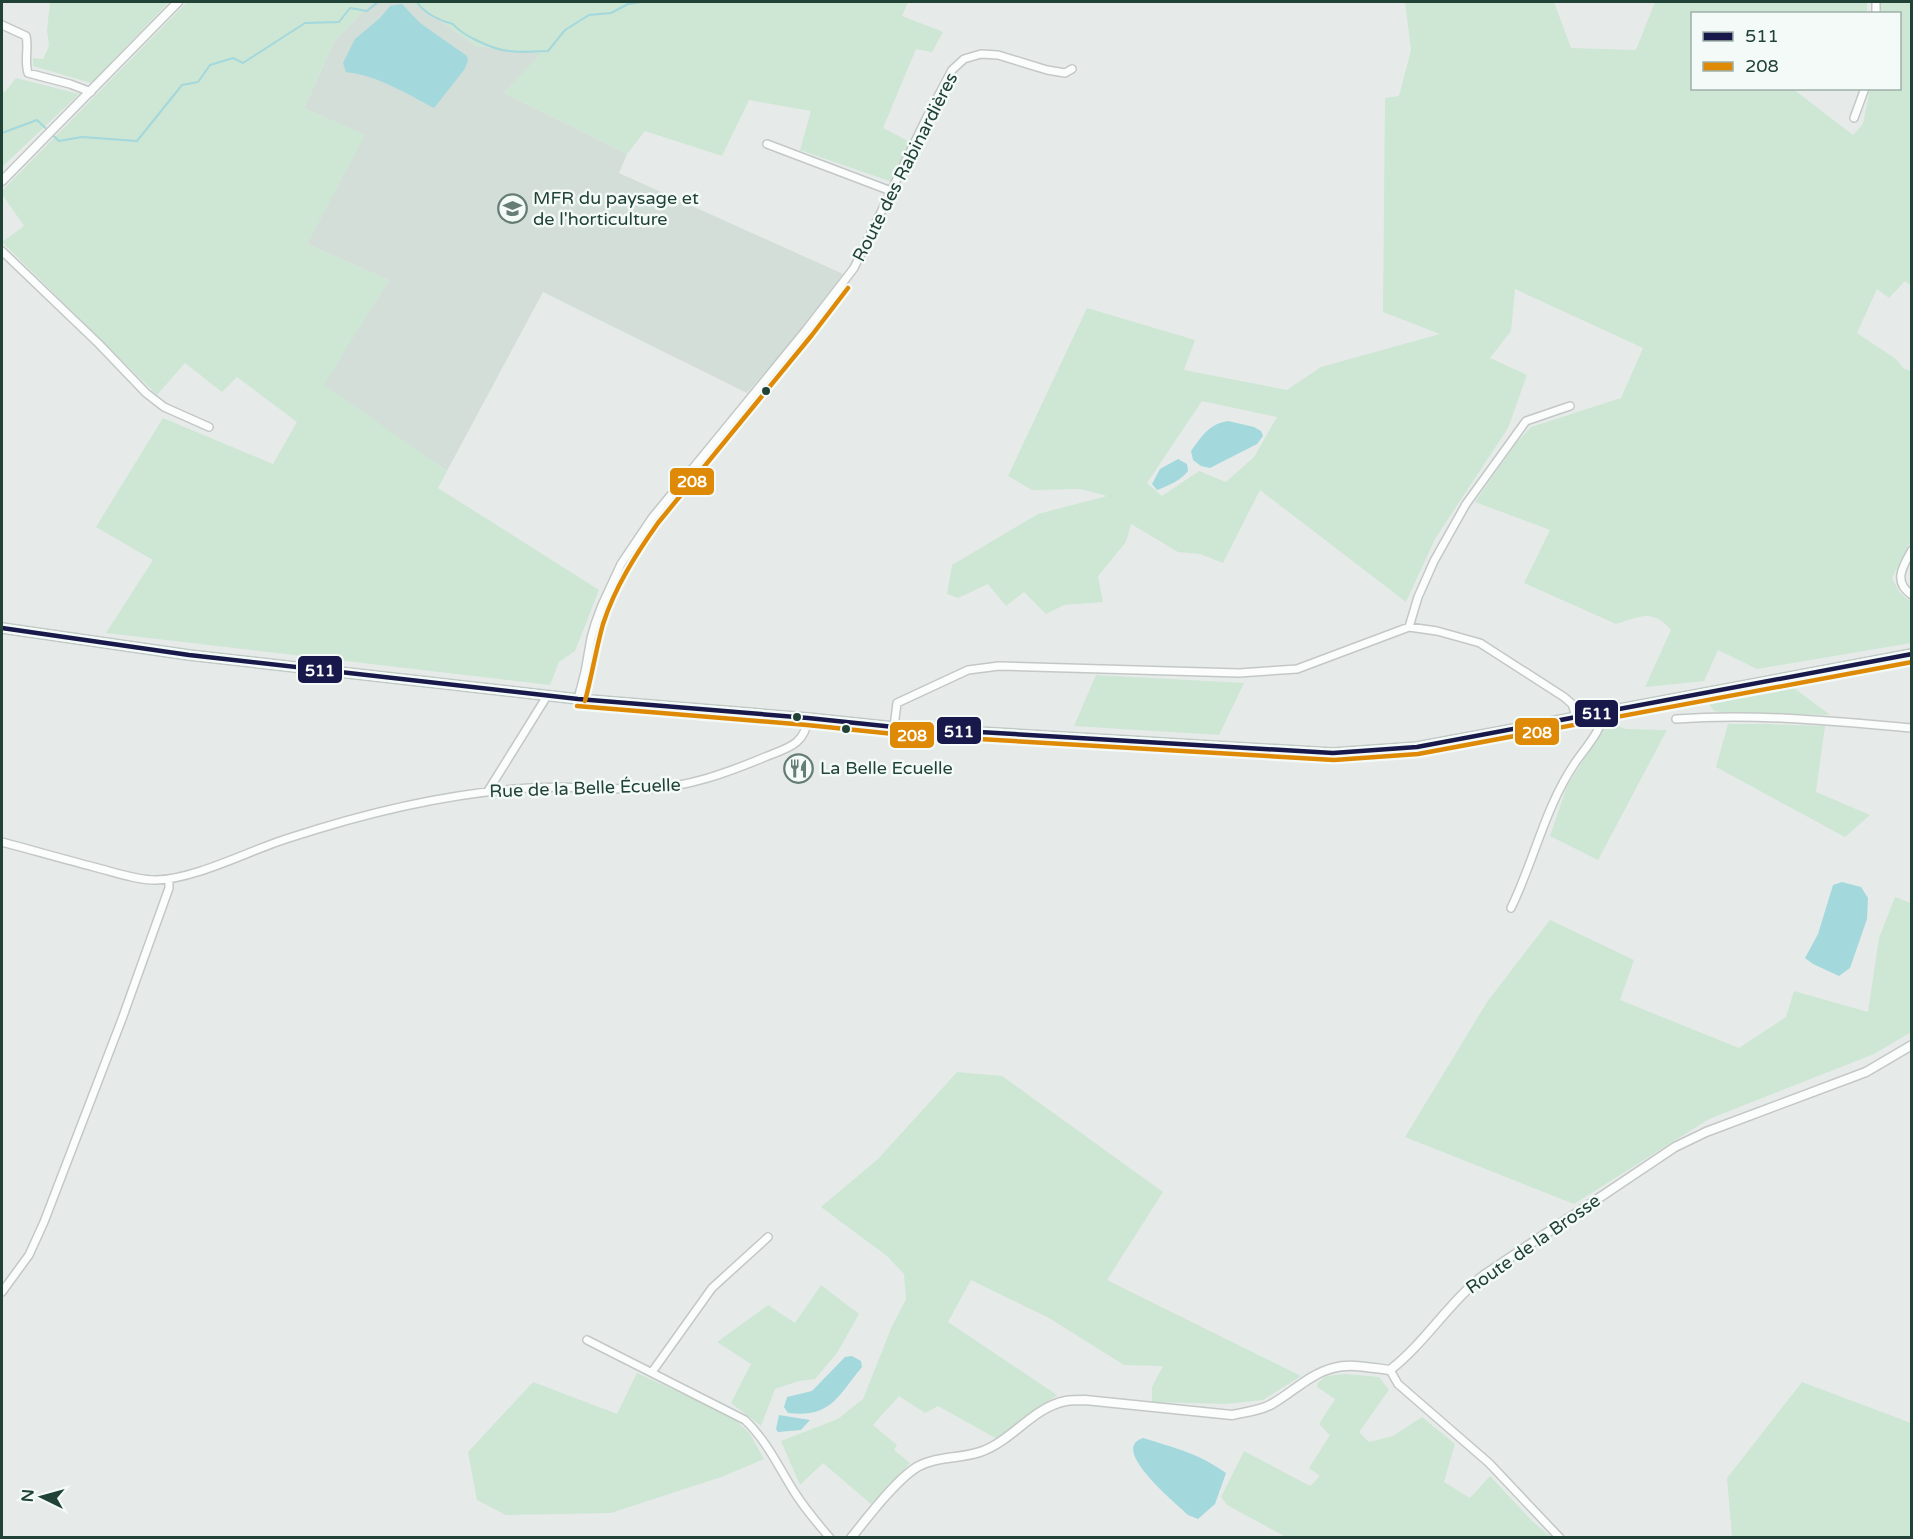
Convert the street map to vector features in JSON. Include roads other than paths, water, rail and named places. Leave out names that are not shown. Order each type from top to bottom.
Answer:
[{"type":"main road","points":[[2,628],[222,659],[578,699],[894,727],[1282,752],[1333,753],[1417,747],[1911,654]]},
{"type":"street","points":[[2,182],[178,2]]},
{"type":"street","points":[[2,25],[26,36],[28,44],[25,63],[28,73],[91,92]]},
{"type":"street","name":"Route des Rabinardières","points":[[578,699],[595,624],[621,564],[652,518],[854,268],[952,70],[972,55],[989,54],[1047,70],[1065,73],[1072,69]]},
{"type":"street","points":[[1854,118],[1864,90]]},
{"type":"street","points":[[767,144],[891,190]]},
{"type":"street","points":[[2,251],[99,344],[146,393],[164,407],[209,427]]},
{"type":"street","points":[[1409,627],[1418,597],[1434,561],[1461,514],[1526,421],[1570,406]]},
{"type":"street","points":[[1911,550],[1901,568],[1900,578],[1911,596]]},
{"type":"street","points":[[894,727],[897,703],[968,670],[999,666],[1239,673],[1297,669],[1409,627],[1480,644],[1564,697],[1572,704],[1576,716]]},
{"type":"street","points":[[489,791],[547,696]]},
{"type":"street","points":[[1511,908],[1556,798],[1569,772],[1601,724],[1604,711]]},
{"type":"street","name":"Rue de la Belle Écuelle","points":[[2,842],[122,875],[143,879],[169,879],[194,873],[272,843],[341,821],[424,801],[489,791],[563,786],[646,789],[690,783],[751,763],[794,745],[802,737],[808,718]]},
{"type":"street","points":[[1676,719],[1792,718],[1911,728]]},
{"type":"street","points":[[2,1292],[29,1255],[44,1222],[122,1019],[169,888],[169,879]]},
{"type":"street","name":"Route de la Brosse","points":[[1389,1370],[1404,1359],[1465,1289],[1675,1147],[1706,1132],[1866,1072],[1911,1045]]},
{"type":"street","points":[[652,1372],[712,1288],[768,1237]]},
{"type":"street","points":[[587,1340],[729,1411],[750,1425],[764,1441],[796,1495],[830,1538]]},
{"type":"street","points":[[850,1538],[901,1480],[917,1468],[946,1458],[978,1453],[995,1446],[1044,1410],[1065,1401],[1085,1400],[1232,1415],[1251,1412],[1271,1405],[1316,1374],[1351,1365],[1389,1370],[1398,1384],[1489,1463],[1560,1538]]},
{"type":"water","points":[[402,4],[420,23],[467,56],[468,61],[464,70],[434,108],[381,81],[346,72],[343,63],[355,39],[380,18],[390,6]]},
{"type":"water","points":[[1228,421],[1254,427],[1261,431],[1263,436],[1257,444],[1210,468],[1201,466],[1193,460],[1191,451],[1211,428]]},
{"type":"water","points":[[1178,459],[1187,464],[1188,471],[1174,482],[1157,490],[1152,484],[1160,469]]},
{"type":"water","points":[[1842,882],[1861,887],[1868,898],[1867,919],[1850,968],[1839,976],[1805,958],[1818,934],[1833,885]]},
{"type":"water","points":[[852,1356],[861,1361],[862,1367],[832,1403],[814,1412],[788,1413],[784,1407],[787,1397],[812,1391],[845,1357]]},
{"type":"water","points":[[779,1415],[810,1420],[801,1430],[778,1432],[776,1429]]},
{"type":"water","points":[[1143,1438],[1196,1456],[1226,1473],[1215,1504],[1198,1519],[1188,1515],[1171,1500],[1139,1464],[1134,1453],[1134,1444]]},
{"type":"waterway","points":[[2,133],[37,120],[59,141],[82,137],[137,141],[182,85],[198,82],[210,65],[233,58],[243,63],[305,23],[339,22],[350,8],[367,11],[378,2]]},
{"type":"waterway","points":[[417,2],[428,13],[453,24],[463,33],[478,41],[514,52],[548,51],[565,30],[589,15],[611,13],[628,4],[642,2]]},
{"type":"place","name":"MFR du paysage et de l'horticulture","points":[[512,208]]},
{"type":"place","name":"La Belle Ecuelle","points":[[799,768]]}]
